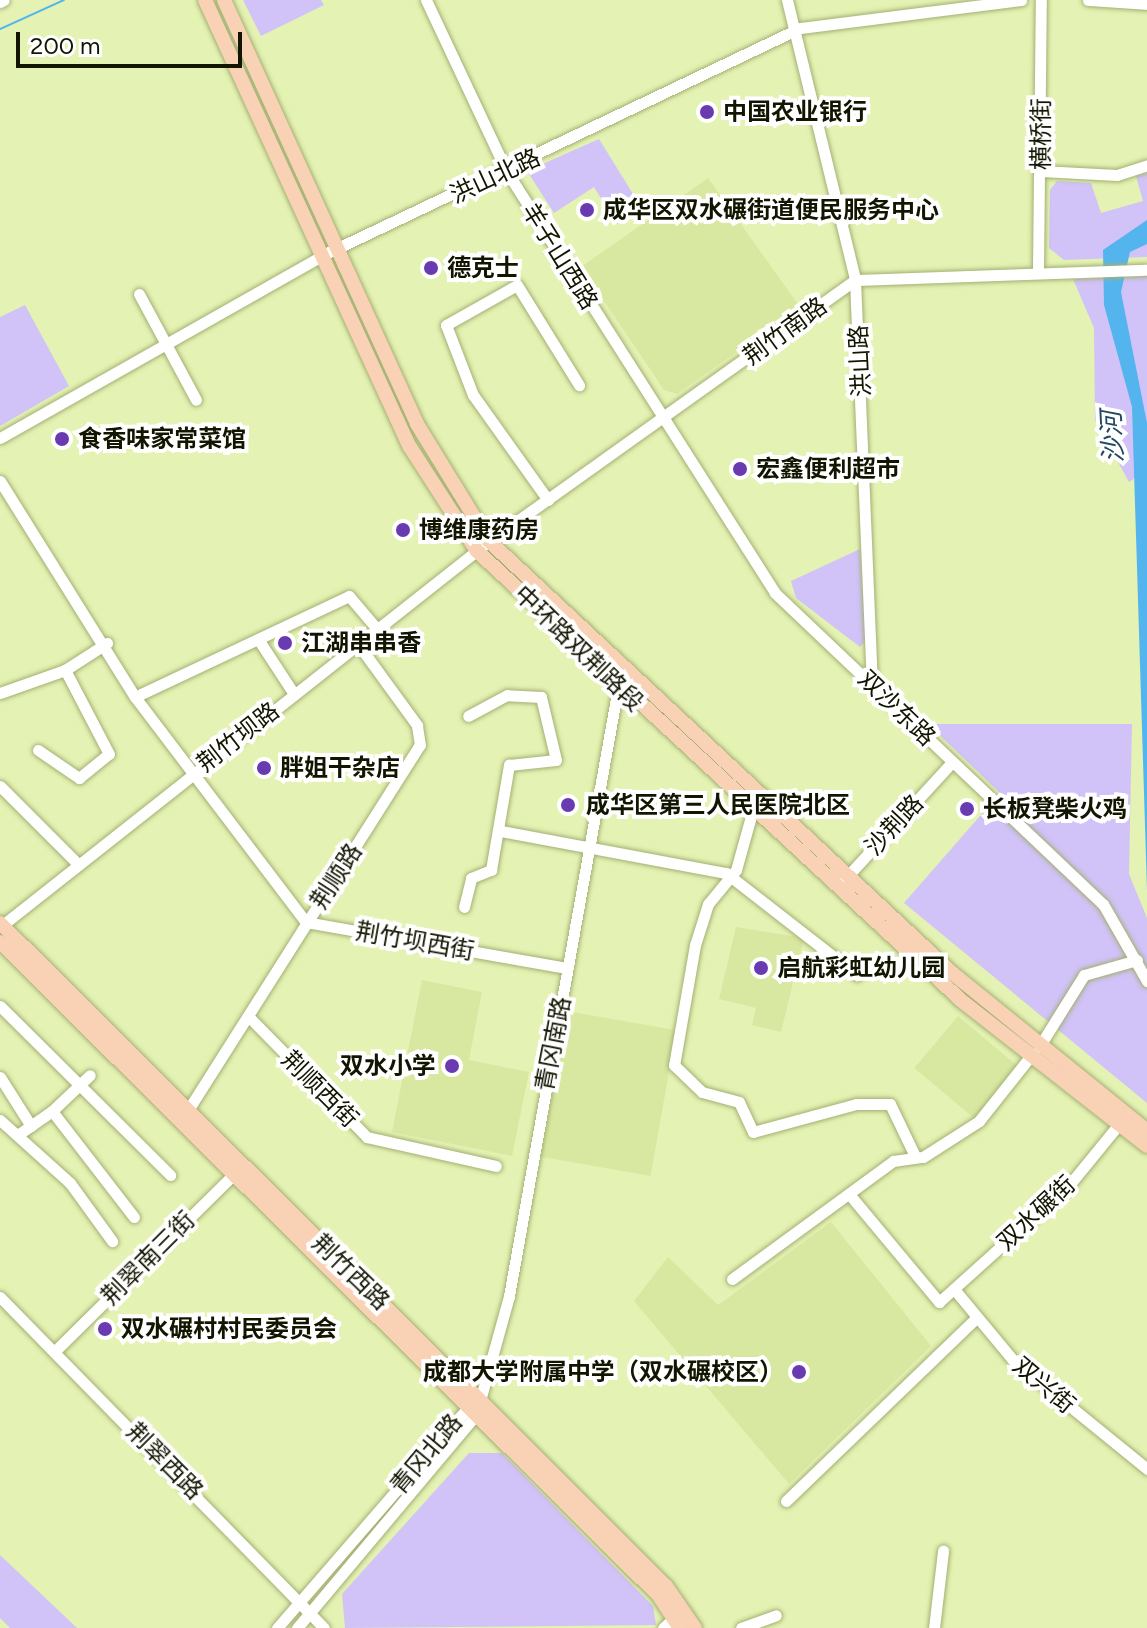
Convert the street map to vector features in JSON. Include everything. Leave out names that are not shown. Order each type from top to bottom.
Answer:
[{"type":"main road","name":"中环路双荆路段","points":[[205,0],[410,447],[483,546],[618,687],[837,888],[1034,1052],[1122,1120],[1147,1146]]},
{"type":"main road","name":"中环路双荆路段","points":[[224,0],[417,424],[483,546],[848,875],[1034,1052]]},
{"type":"main road","name":"荆竹西路","points":[[1,925],[188,1110],[238,1170]]},
{"type":"main road","name":"荆竹西路","points":[[0,942],[238,1170],[474,1406],[680,1623]]},
{"type":"main road","name":"中环路双荆路段","points":[[1122,1120],[1147,1131]]},
{"type":"street","name":"羊子山西路","points":[[426,0],[507,172],[664,419]]},
{"type":"street","name":"洪山路","points":[[787,0],[800,28],[855,280],[872,683]]},
{"type":"street","name":"洪山北路","points":[[0,438],[323,255],[507,172],[800,28],[1021,0]]},
{"type":"street","name":"横桥街","points":[[1038,269],[1041,0]]},
{"type":"street","points":[[1088,0],[1147,4]]},
{"type":"street","points":[[1041,171],[1117,175],[1147,165]]},
{"type":"street","points":[[855,280],[1038,269],[1145,270]]},
{"type":"street","name":"荆竹南路","points":[[483,546],[855,280]]},
{"type":"street","points":[[548,500],[473,395],[446,325],[517,285],[579,385]]},
{"type":"street","points":[[139,294],[162,344],[196,400]]},
{"type":"street","name":"双沙东路","points":[[664,419],[775,593],[1103,904],[1147,981]]},
{"type":"street","points":[[0,469],[106,645],[192,773]]},
{"type":"street","points":[[0,481],[192,773],[306,922]]},
{"type":"street","name":"荆竹坝路","points":[[1,925],[483,546]]},
{"type":"street","points":[[141,694],[349,596],[377,629]]},
{"type":"street","points":[[258,639],[294,694]]},
{"type":"street","name":"荆顺路","points":[[188,1110],[420,745],[417,725],[358,644]]},
{"type":"street","points":[[0,693],[65,670],[106,645]]},
{"type":"street","points":[[38,750],[79,778],[109,754],[65,670]]},
{"type":"street","name":"青冈南路","points":[[474,1406],[509,1296],[618,687]]},
{"type":"street","points":[[464,907],[464,888],[491,870],[501,831],[509,765],[556,760],[541,697],[507,695],[468,716]]},
{"type":"street","name":"沙荆路","points":[[837,888],[952,762]]},
{"type":"street","points":[[0,786],[77,863]]},
{"type":"street","points":[[753,809],[731,876],[708,904],[695,945],[674,1065],[702,1092],[739,1102],[753,1132],[856,1104],[890,1104],[915,1156]]},
{"type":"street","points":[[501,831],[590,851],[731,876],[857,975]]},
{"type":"street","name":"荆竹坝西街","points":[[306,922],[567,968]]},
{"type":"street","points":[[732,1279],[893,1161],[915,1156],[979,1121],[1034,1052],[1084,975],[1137,960]]},
{"type":"street","points":[[0,1006],[170,1175]]},
{"type":"street","name":"荆顺西街","points":[[248,1016],[367,1137],[496,1166]]},
{"type":"street","points":[[19,1134],[52,1111],[90,1075]]},
{"type":"street","points":[[0,1077],[31,1126]]},
{"type":"street","points":[[52,1111],[134,1217]]},
{"type":"street","points":[[0,1120],[70,1183],[112,1241]]},
{"type":"street","name":"双水碾街","points":[[849,1194],[939,1302],[1070,1184],[1122,1120]]},
{"type":"street","name":"荆翠南三街","points":[[55,1351],[238,1170]]},
{"type":"street","name":"双兴街","points":[[954,1289],[974,1320],[1147,1469]]},
{"type":"street","name":"荆翠西路","points":[[0,1297],[304,1599],[324,1628]]},
{"type":"street","points":[[786,1501],[974,1320]]},
{"type":"street","name":"青冈北路","points":[[277,1628],[474,1406]]},
{"type":"street","name":"青冈北路","points":[[297,1628],[474,1406]]},
{"type":"street","points":[[934,1628],[943,1551]]},
{"type":"street","points":[[741,1628],[776,1615]]},
{"type":"shaded area","points":[[243,0],[321,0],[324,5],[261,36]]},
{"type":"shaded area","points":[[599,139],[643,210],[617,224],[594,187],[554,213],[527,171]]},
{"type":"shaded area","points":[[1147,173],[1147,257],[1064,260],[1049,248],[1050,190],[1057,181],[1091,183],[1101,213],[1143,201],[1136,176]]},
{"type":"shaded area","points":[[708,178],[800,307],[677,394],[664,390],[581,267]]},
{"type":"shaded area","points":[[1147,276],[1147,470],[1129,482],[1095,420],[1094,328],[1073,279]]},
{"type":"shaded area","points":[[25,305],[69,386],[0,426],[0,317]]},
{"type":"shaded area","points":[[860,549],[866,641],[860,647],[796,598],[791,581]]},
{"type":"shaded area","points":[[928,724],[1132,724],[1129,874],[1147,918],[1147,1103],[904,903],[1000,793]]},
{"type":"shaded area","name":"启航彩虹幼儿园","points":[[736,927],[804,938],[781,1032],[752,1025],[756,1008],[719,999]]},
{"type":"shaded area","name":"双水小学","points":[[422,980],[482,992],[469,1060],[529,1072],[512,1156],[392,1132]]},
{"type":"shaded area","points":[[567,1011],[676,1030],[651,1176],[541,1157]]},
{"type":"shaded area","points":[[958,1016],[1018,1066],[974,1118],[914,1068]]},
{"type":"shaded area","name":"成都大学附属中学（双水碾校区）","points":[[831,1222],[931,1346],[789,1484],[634,1301],[668,1257],[718,1305]]},
{"type":"shaded area","points":[[469,1453],[502,1453],[653,1606],[656,1625],[345,1628],[342,1594]]},
{"type":"shaded area","points":[[0,1555],[77,1628],[10,1628],[0,1618]]},
{"type":"water","points":[[1147,220],[1147,244],[1130,252],[1121,292],[1147,423],[1147,890],[1132,407],[1104,305],[1103,250]]},
{"type":"waterway","points":[[0,29],[64,0]]},
{"type":"place","name":"中国农业银行","points":[[707,112]]},
{"type":"place","name":"成华区双水碾街道便民服务中心","points":[[587,210]]},
{"type":"place","name":"德克士","points":[[431,268]]},
{"type":"place","name":"食香味家常菜馆","points":[[62,439]]},
{"type":"place","name":"宏鑫便利超市","points":[[740,469]]},
{"type":"place","name":"博维康药房","points":[[403,530]]},
{"type":"place","name":"江湖串串香","points":[[285,643]]},
{"type":"place","name":"胖姐干杂店","points":[[264,768]]},
{"type":"place","name":"成华区第三人民医院北区","points":[[568,805]]},
{"type":"place","name":"长板凳柴火鸡","points":[[967,809]]},
{"type":"place","name":"启航彩虹幼儿园","points":[[761,968]]},
{"type":"place","name":"双水小学","points":[[452,1066]]},
{"type":"place","name":"双水碾村村民委员会","points":[[105,1329]]},
{"type":"place","name":"成都大学附属中学（双水碾校区）","points":[[799,1372]]},
{"type":"water label","name":"沙河","points":[[1113,437]]}]
